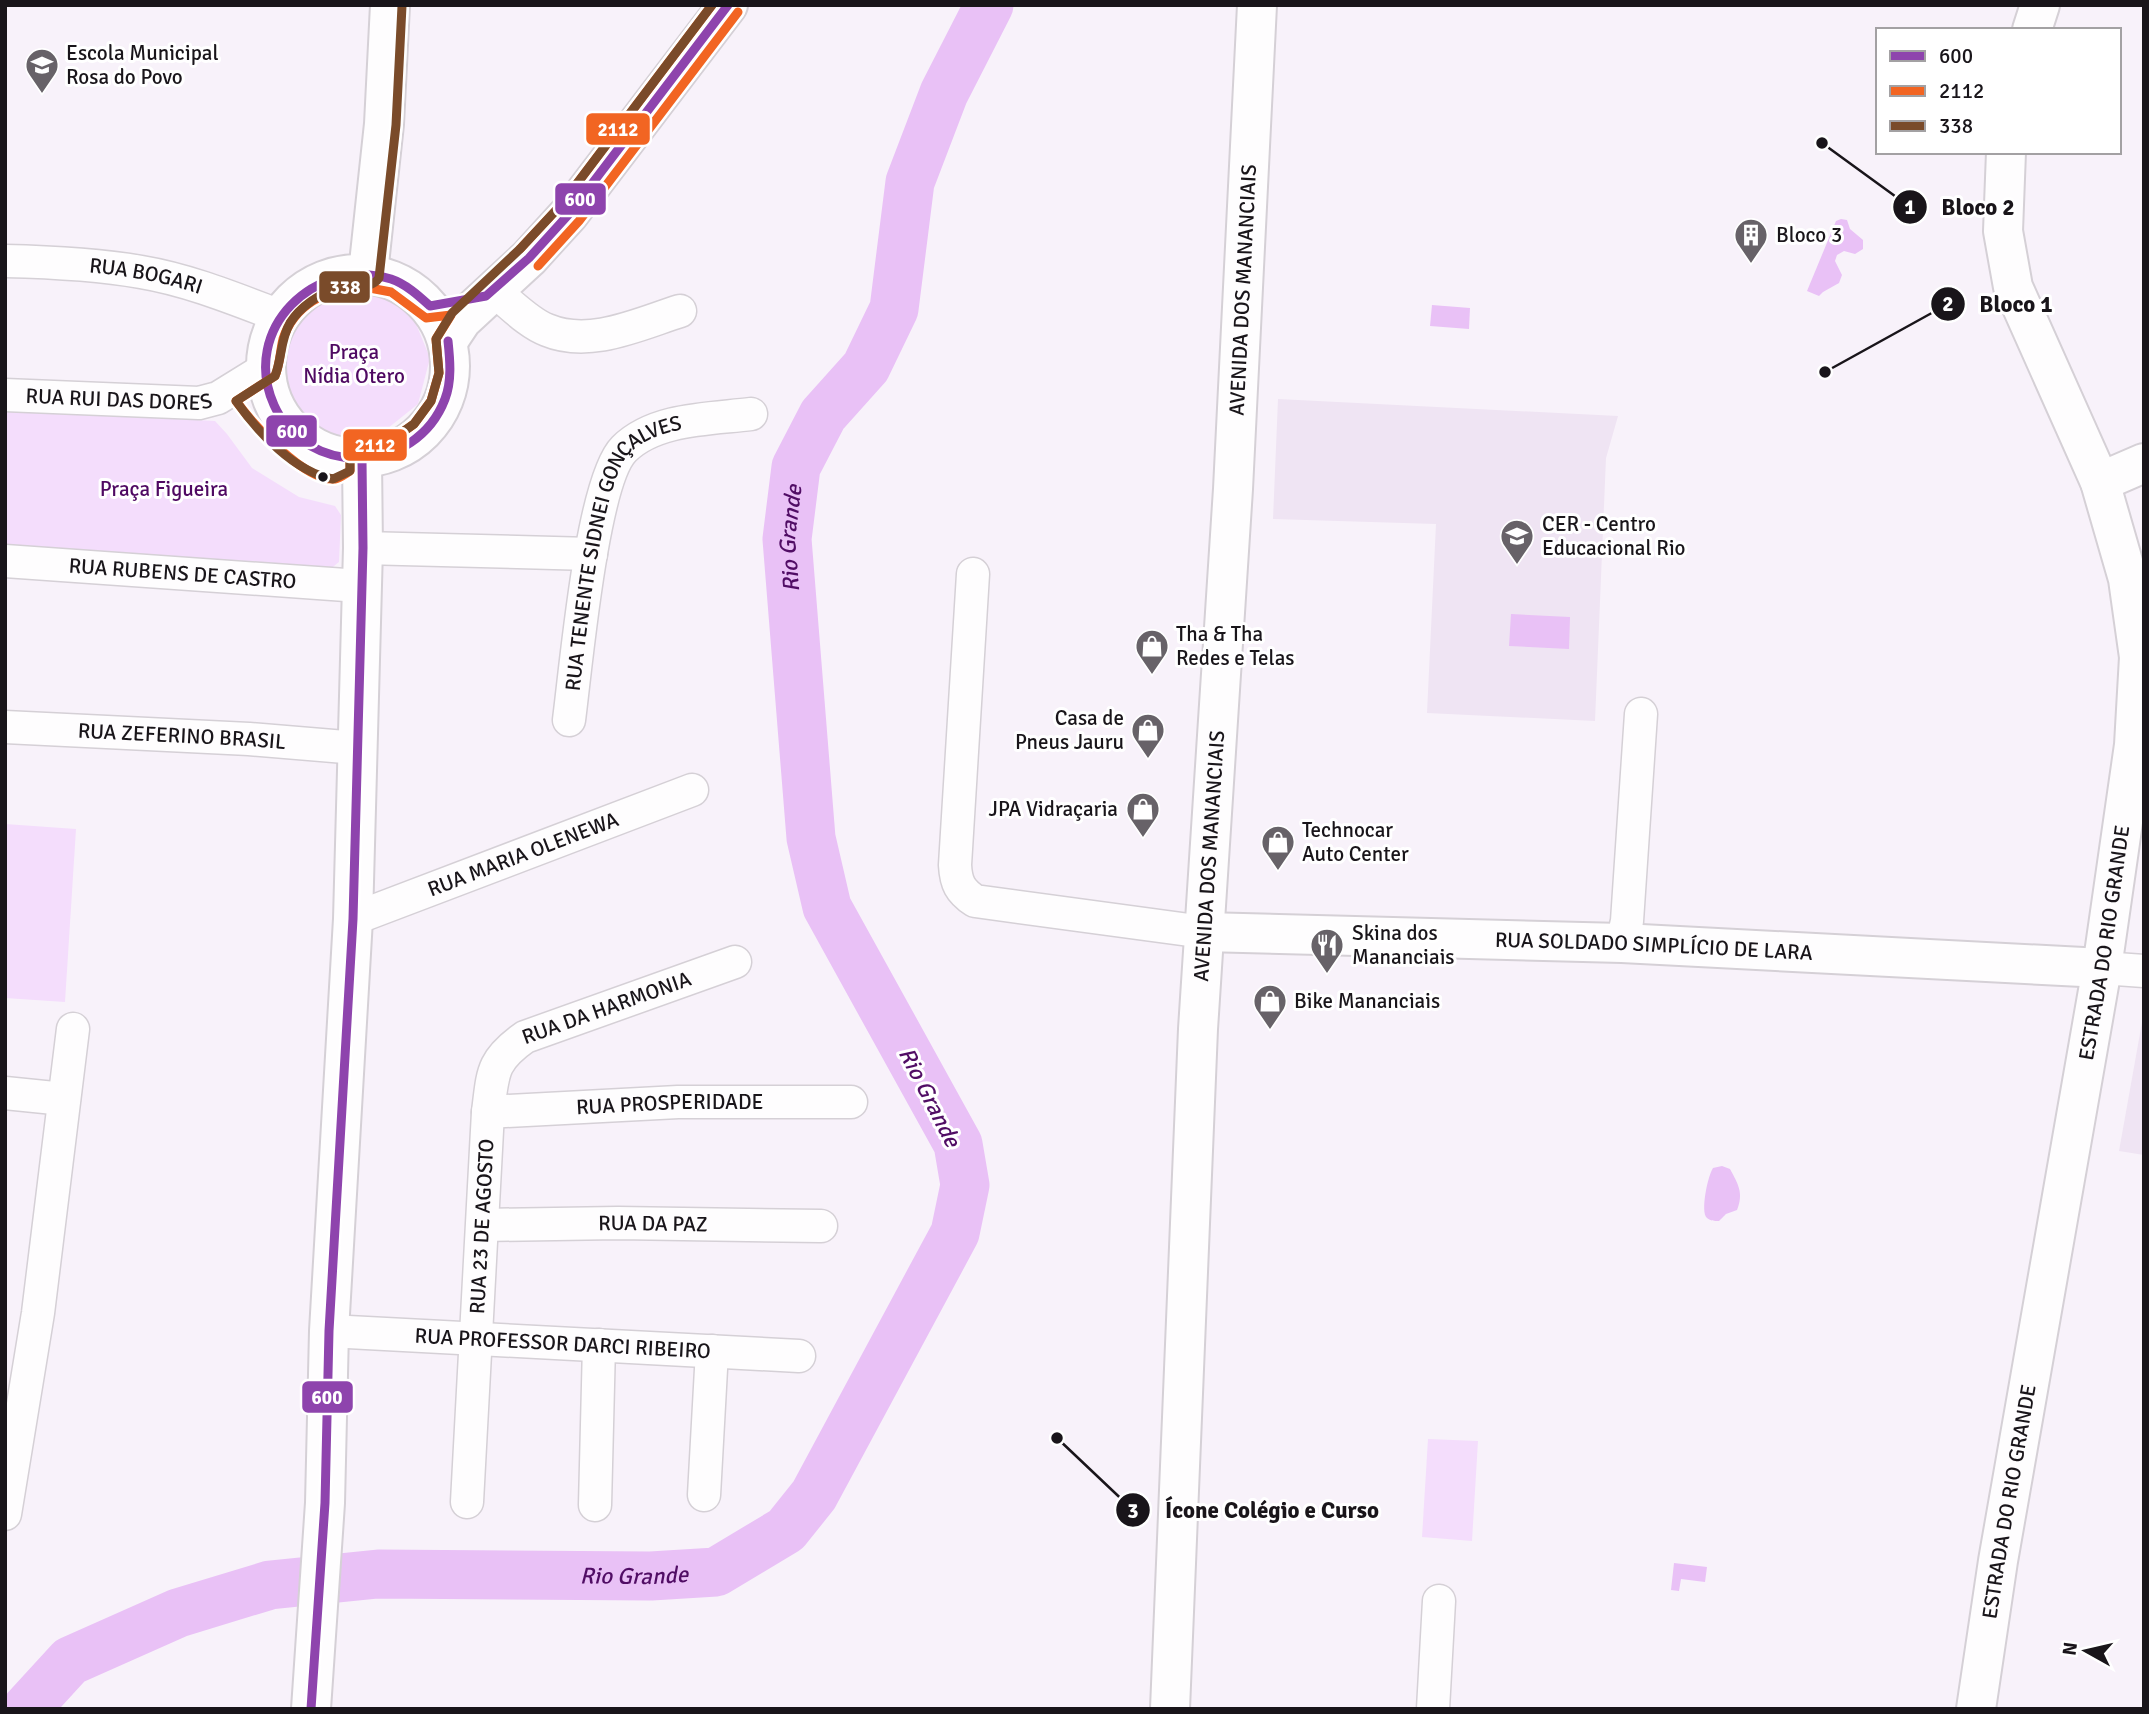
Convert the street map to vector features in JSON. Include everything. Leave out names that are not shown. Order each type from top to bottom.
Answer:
[{"type":"street","points":[[368,273],[384,124],[390,5]]},
{"type":"street","points":[[448,341],[461,320],[529,258],[569,214],[728,5]]},
{"type":"street","name":"AVENIDA DOS MANANCIAIS","points":[[1170,1709],[1204,932],[1233,489],[1257,5]]},
{"type":"street","points":[[2033,28],[2040,5]]},
{"type":"street","name":"ESTRADA DO RIO GRANDE","points":[[1976,1709],[1998,1561],[2102,968],[2134,745],[2139,657],[2128,579],[2100,482],[2013,287],[2003,231],[2006,154]]},
{"type":"street","name":"RUA BOGARI","points":[[5,261],[50,262],[142,272],[211,289],[280,316]]},
{"type":"street","points":[[368,273],[402,284],[430,306],[448,341],[451,374],[442,406],[423,433],[395,452],[362,460],[326,454],[295,435],[274,405],[265,369],[269,341],[280,316],[303,291],[334,276],[368,273]]},
{"type":"street","points":[[430,306],[490,294],[544,330],[566,337],[599,336],[680,311]]},
{"type":"street","name":"RUA RUI DAS DORES","points":[[5,395],[199,403],[218,398],[265,369]]},
{"type":"street","name":"RUA TENENTE SIDNEI GONÇALVES","points":[[569,720],[591,554],[607,479],[623,449],[648,432],[671,425],[751,414]]},
{"type":"street","points":[[311,1709],[325,1503],[330,1331],[353,919],[363,548],[362,460]]},
{"type":"street","points":[[2100,482],[2144,463]]},
{"type":"street","points":[[363,548],[591,554]]},
{"type":"street","name":"RUA RUBENS DE CASTRO","points":[[5,561],[360,586]]},
{"type":"street","points":[[974,574],[955,865],[956,880],[962,893],[975,901],[1204,932]]},
{"type":"street","points":[[1622,943],[1627,921],[1641,714]]},
{"type":"street","name":"RUA ZEFERINO BRASIL","points":[[5,727],[249,739],[357,748]]},
{"type":"street","name":"RUA MARIA OLENEWA","points":[[353,919],[692,790]]},
{"type":"street","name":"RUA SOLDADO SIMPLÍCIO DE LARA","points":[[1204,932],[1622,943],[2102,968]]},
{"type":"street","name":"RUA DA HARMONIA","points":[[493,1074],[499,1058],[525,1037],[735,962]]},
{"type":"street","points":[[2102,968],[2144,971]]},
{"type":"street","points":[[5,1514],[38,1313],[73,1029]]},
{"type":"street","name":"RUA 23 DE AGOSTO","points":[[467,1502],[488,1112],[493,1074]]},
{"type":"street","points":[[5,1093],[64,1099]]},
{"type":"street","name":"RUA PROSPERIDADE","points":[[488,1112],[678,1102],[851,1102]]},
{"type":"street","name":"RUA DA PAZ","points":[[483,1226],[618,1223],[821,1226]]},
{"type":"street","name":"RUA PROFESSOR DARCI RIBEIRO","points":[[330,1331],[799,1356]]},
{"type":"street","points":[[595,1505],[599,1345]]},
{"type":"street","points":[[704,1495],[712,1351]]},
{"type":"street","points":[[1433,1709],[1439,1601]]},
{"type":"shaded area","points":[[1847,220],[1850,229],[1863,240],[1863,249],[1855,254],[1844,251],[1837,255],[1835,261],[1842,275],[1839,283],[1819,296],[1807,291],[1836,221]]},
{"type":"shaded area","points":[[1432,305],[1470,308],[1469,329],[1430,326]]},
{"type":"shaded area","name":"CER - Centro Educacional Rio","points":[[1278,399],[1618,416],[1606,458],[1595,721],[1427,713],[1436,524],[1273,519]]},
{"type":"shaded area","points":[[1511,614],[1570,617],[1569,649],[1509,646]]},
{"type":"shaded area","points":[[2144,1011],[2144,1155],[2119,1151]]},
{"type":"shaded area","points":[[1722,1166],[1730,1169],[1738,1184],[1740,1199],[1737,1210],[1726,1214],[1719,1221],[1713,1221],[1705,1214],[1706,1193],[1713,1168]]},
{"type":"shaded area","points":[[1674,1563],[1707,1567],[1705,1582],[1681,1579],[1679,1591],[1671,1590]]},
{"type":"green space","name":"Praça Nídia Otero","points":[[357,289],[391,298],[414,319],[430,358],[418,404],[383,432],[339,436],[310,423],[284,386],[282,347],[292,319],[309,305],[332,293]]},
{"type":"green space","name":"Praça Figueira","points":[[5,410],[215,421],[252,468],[299,497],[335,506],[341,515],[339,562],[329,570],[5,549]]},
{"type":"green space","points":[[5,824],[76,829],[65,1002],[5,998]]},
{"type":"green space","points":[[1428,1439],[1478,1441],[1472,1541],[1422,1537]]},
{"type":"waterway","name":"Rio Grande","points":[[26,1709],[70,1661],[178,1613],[270,1585],[378,1574],[651,1576],[716,1572],[786,1530],[814,1495],[955,1233],[965,1185],[958,1144],[827,907],[811,838],[787,539],[796,467],[823,415],[866,367],[894,309],[910,182],[944,93],[989,5]]},
{"type":"transit line","name":"2112","points":[[520,249],[560,206],[712,5]]},
{"type":"transit line","name":"338","points":[[402,6],[396,125],[379,278],[366,286],[331,290],[305,306],[287,329],[275,376],[236,401],[278,449],[304,468],[333,479],[350,471],[350,458],[355,450],[390,441],[414,424],[431,401],[439,373],[436,339],[452,313],[520,249],[560,206],[712,5]]},
{"type":"transit line","name":"600","points":[[448,341],[450,378],[445,399],[431,424],[411,442],[387,454],[361,458],[335,456],[311,446],[290,429],[274,405],[266,377],[267,350],[276,326],[291,305],[312,289],[336,278],[363,275],[391,279],[430,306],[486,296],[529,258],[569,214],[728,5]]},
{"type":"transit line","name":"2112","points":[[538,266],[579,221],[738,12]]},
{"type":"transit line","name":"2112","points":[[359,286],[391,292],[426,318],[451,315],[436,339],[439,373],[431,401],[414,424],[390,441],[354,451],[350,458],[350,471],[335,479],[309,471],[295,461],[254,423],[236,401],[275,376],[283,339],[288,327],[303,308],[323,295],[359,286]]},
{"type":"transit line","name":"600","points":[[311,1709],[325,1503],[329,1331],[353,919],[363,548],[362,460]]},
{"type":"place","name":"Escola Municipal Rosa do Povo","points":[[42,95]]},
{"type":"place","name":"Bloco 2","points":[[1822,143]]},
{"type":"place","name":"Bloco 3","points":[[1751,265]]},
{"type":"place","name":"Bloco 1","points":[[1825,372]]},
{"type":"place","name":"CER - Centro Educacional Rio","points":[[1517,566]]},
{"type":"place","name":"Tha & Tha Redes e Telas","points":[[1152,676]]},
{"type":"place","name":"Casa de Pneus Jauru","points":[[1148,760]]},
{"type":"place","name":"JPA Vidraçaria","points":[[1143,839]]},
{"type":"place","name":"Technocar Auto Center","points":[[1278,872]]},
{"type":"place","name":"Skina dos Mananciais","points":[[1327,975]]},
{"type":"place","name":"Bike Mananciais","points":[[1270,1031]]},
{"type":"place","name":"Ícone Colégio e Curso","points":[[1057,1438]]}]
